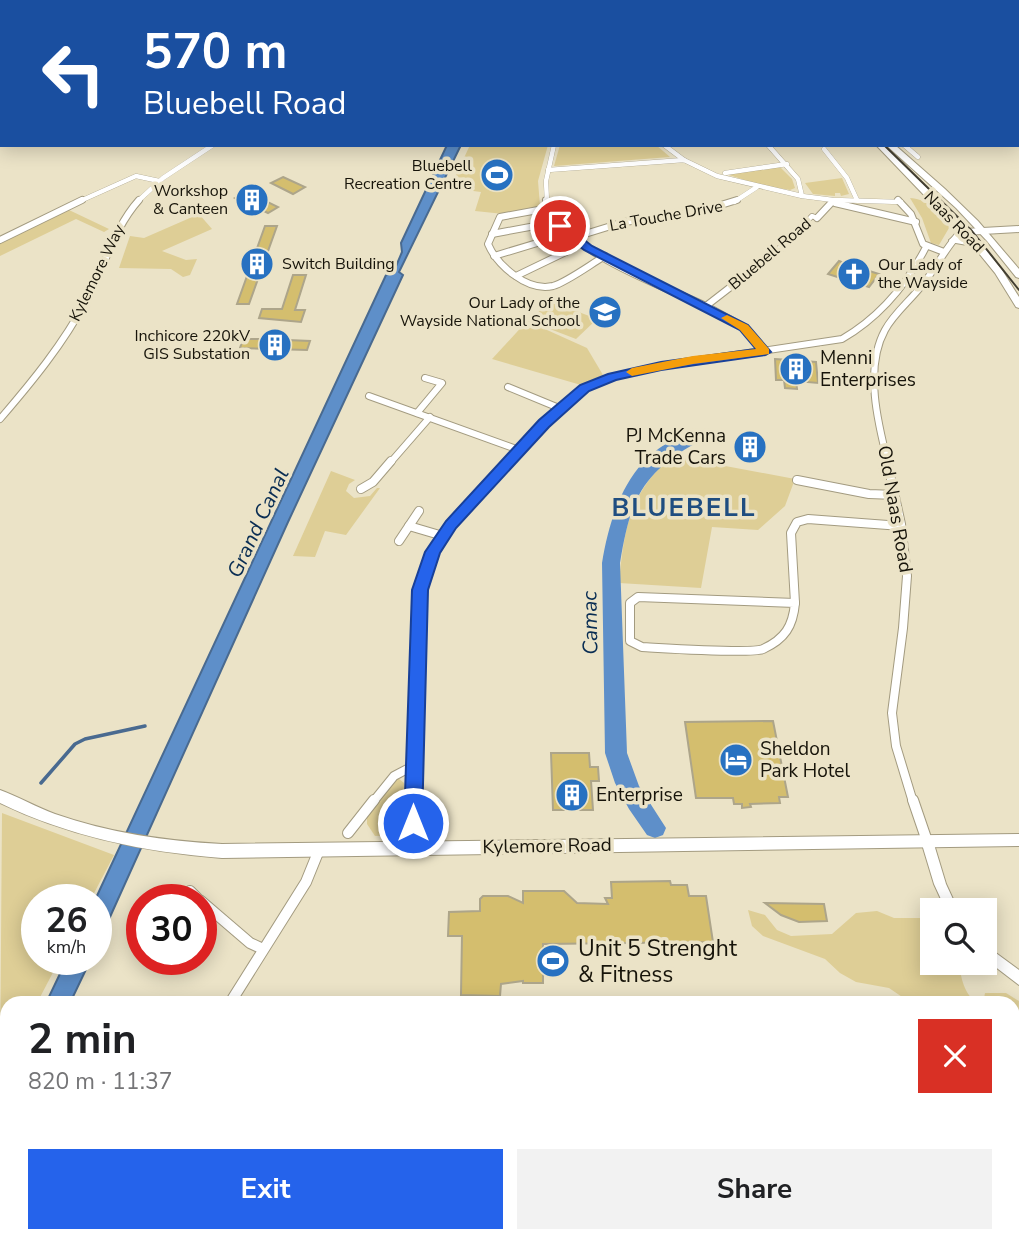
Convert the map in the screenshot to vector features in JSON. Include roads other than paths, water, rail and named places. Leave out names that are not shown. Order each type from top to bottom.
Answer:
[{"type":"main road","name":"Naas Road","points":[[882,147],[977,244],[999,272],[1019,305]]},
{"type":"main road","name":"Naas Road","points":[[892,147],[927,174],[983,231],[1019,275]]},
{"type":"main road","points":[[953,240],[977,244]]},
{"type":"main road","name":"Kylemore Road","points":[[0,796],[59,822],[115,837],[212,850],[1019,840]]},
{"type":"street","name":"Kylemore Way","points":[[0,419],[32,383],[62,342],[93,288],[124,218],[159,181],[210,147]]},
{"type":"street","points":[[554,147],[545,185],[549,208],[500,217],[488,244],[494,256],[516,276],[545,286],[553,286],[605,256]]},
{"type":"street","points":[[667,147],[684,160],[717,176],[916,222]]},
{"type":"street","points":[[770,147],[798,179],[802,196]]},
{"type":"street","points":[[906,147],[918,157]]},
{"type":"street","points":[[824,149],[847,178],[857,200]]},
{"type":"street","points":[[548,170],[684,160]]},
{"type":"street","points":[[725,173],[787,164]]},
{"type":"street","points":[[0,240],[122,180],[136,176],[159,181]]},
{"type":"street","name":"La Touche Drive","points":[[572,238],[624,222],[723,206],[748,196],[757,187]]},
{"type":"street","points":[[832,201],[902,202],[916,222],[926,247]]},
{"type":"street","name":"Bluebell Road","points":[[706,306],[781,248],[812,216],[817,218],[832,201]]},
{"type":"street","name":"Bluebell Road","points":[[549,208],[560,226],[572,238],[744,327],[765,352]]},
{"type":"street","points":[[492,234],[546,224]]},
{"type":"street","points":[[965,232],[1019,229]]},
{"type":"street","name":"Old Naas Road","points":[[946,898],[901,764],[893,728],[893,697],[907,604],[907,578],[901,526],[881,434],[877,386],[878,350],[886,327],[914,295],[953,240],[965,232]]},
{"type":"street","points":[[494,256],[557,237]]},
{"type":"street","points":[[926,247],[944,252]]},
{"type":"street","points":[[413,848],[413,766],[420,647],[420,590],[422,577],[443,536],[458,516],[559,408],[585,388],[612,377],[686,361],[765,352],[842,339],[878,315],[900,290],[926,247]]},
{"type":"street","points":[[516,276],[572,249]]},
{"type":"street","points":[[900,290],[914,295]]},
{"type":"street","points":[[418,413],[442,383],[425,378]]},
{"type":"street","points":[[508,387],[559,408]]},
{"type":"street","points":[[369,396],[519,450]]},
{"type":"street","points":[[361,489],[373,482],[429,417]]},
{"type":"street","points":[[797,480],[869,494],[895,495]]},
{"type":"street","points":[[399,541],[419,511]]},
{"type":"street","points":[[796,603],[636,597],[629,603],[630,641],[642,647],[756,651],[787,634],[793,623],[796,603],[791,533],[797,522],[808,519],[901,526]]},
{"type":"street","points":[[409,526],[443,536]]},
{"type":"street","points":[[348,833],[394,776],[413,766]]},
{"type":"street","points":[[234,996],[306,882],[319,850]]},
{"type":"street","points":[[217,915],[250,943],[263,948]]},
{"type":"street","points":[[997,961],[1019,978]]},
{"type":"water","points":[[446,147],[460,147],[399,272],[403,275],[112,912],[112,884],[102,884],[386,275],[394,271],[402,252],[401,243]]},
{"type":"water","points":[[59,975],[83,975],[73,996],[49,996]]},
{"type":"waterway","name":"Camac","points":[[655,828],[631,793],[616,753],[611,563],[616,532],[628,495],[641,476],[668,451],[692,438]]},
{"type":"waterway","points":[[41,783],[75,744],[85,739],[145,726]]},
{"type":"tram line","points":[[886,147],[972,231],[1019,290]]},
{"type":"place","name":"Bluebell Recreation Centre","points":[[497,175]]},
{"type":"place","name":"Workshop & Canteen","points":[[252,200]]},
{"type":"place","name":"Switch Building","points":[[257,264]]},
{"type":"place","name":"Our Lady of the Wayside","points":[[854,274]]},
{"type":"place","name":"Our Lady of the Wayside National School","points":[[605,312]]},
{"type":"place","name":"Inchicore 220kV GIS Substation","points":[[275,345]]},
{"type":"place","name":"Menni Enterprises","points":[[796,369]]},
{"type":"place","name":"PJ McKenna Trade Cars","points":[[750,447]]},
{"type":"place","name":"Sheldon Park Hotel","points":[[736,760]]},
{"type":"place","name":"Enterprise","points":[[572,795]]},
{"type":"place","name":"Unit 5 Strenght & Fitness","points":[[553,961]]},
{"type":"district","name":"BLUEBELL","points":[[684,507]]},
{"type":"water label","name":"Grand Canal","points":[[258,523]]}]
